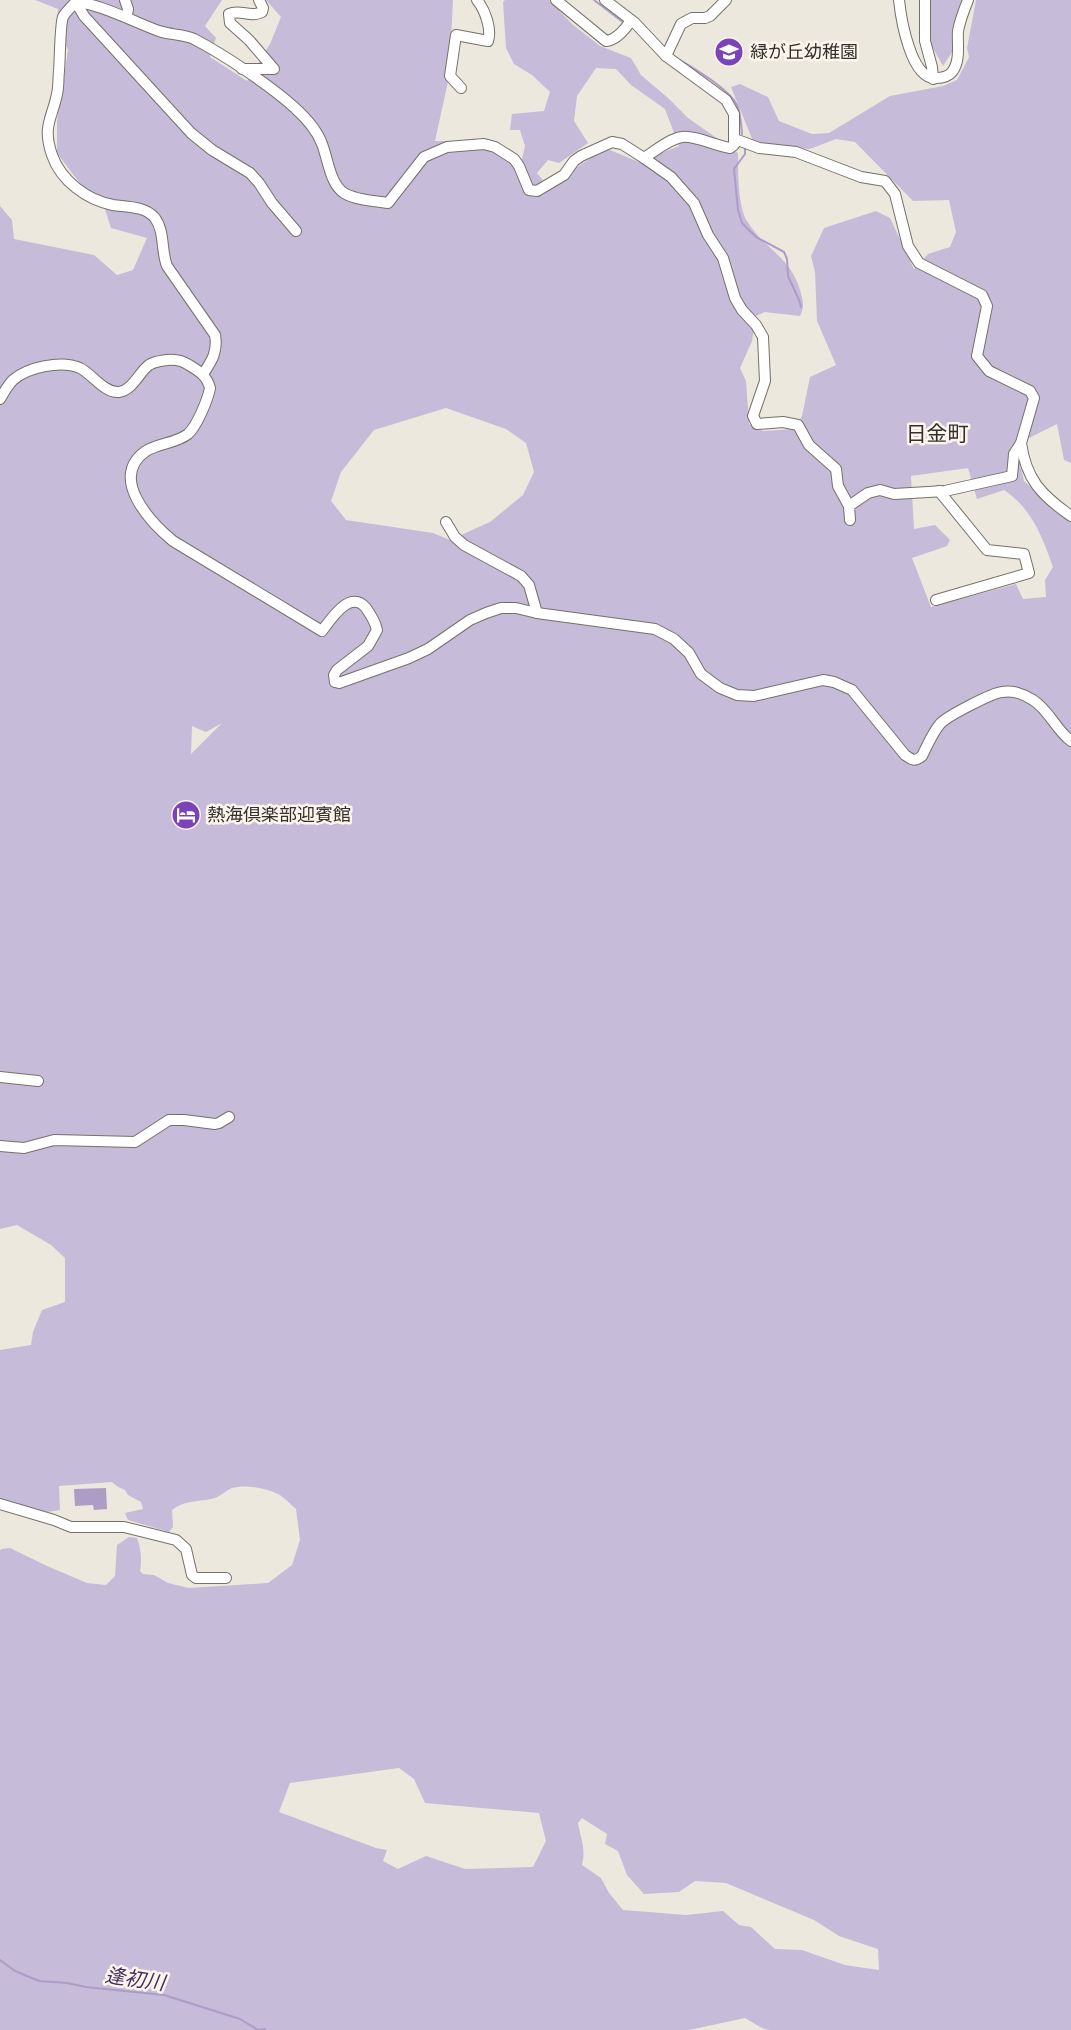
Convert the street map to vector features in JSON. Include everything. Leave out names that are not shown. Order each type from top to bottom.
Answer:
[{"type":"street","points":[[203,374],[215,355],[217,344],[215,336],[167,266],[162,255],[161,235],[157,221],[150,213],[139,208],[110,204],[83,193],[73,186],[53,157],[48,122],[57,94],[63,17],[76,2],[85,0],[95,2],[127,15],[159,32],[192,38],[242,69],[294,107],[312,126],[322,142],[336,185],[344,194],[388,203],[424,157],[447,147],[484,144],[495,147],[514,159],[529,190],[537,191],[564,175],[574,161],[581,156],[612,142],[622,144],[644,158],[671,177],[694,203],[708,236],[723,258],[735,298],[763,337],[765,381],[753,416],[754,420],[757,424],[783,422],[798,425],[809,445],[836,469],[838,486],[849,506],[850,520]]},
{"type":"street","points":[[125,0],[127,15]]},
{"type":"street","points":[[242,69],[274,69],[249,40],[230,23],[228,18],[228,14],[233,12],[253,15],[262,12],[263,8],[259,0]]},
{"type":"street","points":[[460,88],[450,76],[456,35],[488,41],[490,34],[483,10],[477,0]]},
{"type":"street","points":[[556,0],[606,41],[611,40],[626,28],[631,20]]},
{"type":"street","points":[[605,0],[631,20],[666,56],[726,100],[734,114],[735,139],[734,145],[730,148],[684,136],[644,158]]},
{"type":"street","points":[[666,56],[681,24],[692,18],[710,16],[726,0]]},
{"type":"street","points":[[899,0],[900,14],[918,69],[933,79],[945,77],[952,72],[956,64],[958,30],[968,0]]},
{"type":"street","points":[[925,0],[925,41],[933,79]]},
{"type":"street","points":[[76,2],[84,15],[177,120],[212,150],[250,173],[296,231]]},
{"type":"street","points":[[735,139],[759,148],[796,152],[861,177],[885,181],[895,194],[908,246],[919,263],[982,295],[987,306],[977,356],[989,371],[1030,391],[1034,398],[1021,442],[1014,454],[1012,476],[983,484],[939,491],[894,494],[880,490],[868,493],[849,506]]},
{"type":"street","points":[[0,399],[14,379],[29,371],[54,365],[80,368],[110,390],[118,392],[127,388],[148,365],[157,361],[172,359],[186,363],[203,374],[210,388],[194,428],[187,435],[145,452],[137,460],[131,468],[130,481],[133,493],[159,529],[173,541],[322,631],[346,604],[355,602],[363,605],[372,617],[377,630],[368,646],[337,670],[334,675],[335,682],[409,658],[428,649],[470,620],[486,613],[501,608],[516,608],[537,613],[655,629],[674,639],[688,653],[701,674],[720,688],[737,695],[754,696],[824,680],[834,682],[852,690],[905,755],[912,760],[918,760],[922,756],[939,725],[946,718],[999,692],[1010,692],[1032,699],[1071,741]]},
{"type":"street","points":[[1021,442],[1024,462],[1032,482],[1071,516]]},
{"type":"street","points":[[936,600],[1029,573],[1023,554],[987,550],[939,491]]},
{"type":"street","points":[[446,522],[455,537],[464,545],[521,576],[529,585],[537,613]]},
{"type":"street","points":[[0,1077],[38,1081]]},
{"type":"street","points":[[0,1146],[24,1148],[54,1140],[135,1142],[169,1120],[215,1124],[229,1117]]},
{"type":"street","points":[[0,1504],[71,1527],[124,1527],[176,1540],[186,1549],[192,1575],[196,1578],[226,1578]]},
{"type":"shaded area","points":[[35,0],[222,0],[205,26],[216,38],[210,57],[247,81],[270,44],[281,17],[266,0],[453,0],[449,77],[435,141],[451,141],[451,146],[491,146],[517,161],[522,159],[525,146],[520,130],[510,130],[512,114],[544,111],[550,92],[532,75],[514,64],[506,48],[503,2],[505,0],[549,0],[572,24],[600,46],[631,58],[641,75],[688,118],[738,153],[739,188],[744,215],[754,231],[790,269],[796,278],[803,303],[800,316],[765,312],[756,316],[752,341],[740,368],[746,381],[749,424],[763,431],[795,429],[802,416],[810,377],[836,365],[817,321],[815,272],[811,256],[824,228],[876,211],[890,218],[914,269],[928,254],[950,247],[956,232],[949,200],[913,201],[855,142],[836,139],[810,149],[767,146],[753,141],[731,87],[740,84],[768,97],[779,121],[812,134],[829,133],[890,96],[943,86],[957,80],[969,57],[967,48],[976,0],[1071,0],[1071,463],[1064,460],[1057,424],[1015,445],[1024,481],[1071,521],[1071,2030],[769,2030],[745,2018],[689,2030],[0,2030],[1,1549],[10,1548],[87,1583],[106,1585],[115,1576],[117,1545],[129,1537],[137,1538],[141,1554],[140,1571],[143,1574],[154,1575],[168,1583],[189,1588],[268,1583],[292,1565],[300,1540],[296,1509],[278,1494],[255,1487],[232,1488],[214,1498],[177,1507],[172,1510],[173,1527],[169,1532],[128,1520],[125,1513],[143,1509],[141,1502],[112,1482],[59,1486],[60,1510],[47,1512],[0,1499],[0,1350],[31,1345],[33,1332],[42,1310],[65,1302],[65,1258],[51,1245],[17,1225],[0,1229],[0,206],[12,220],[14,239],[94,255],[117,275],[133,270],[147,238],[111,228],[101,197],[84,189],[57,153],[57,121],[68,50],[57,24],[58,9]],"holes":[[[596,68],[616,69],[631,85],[665,109],[679,146],[639,162],[605,148],[548,187],[537,173],[548,160],[559,163],[588,143],[574,121],[577,96]],[[446,408],[506,429],[526,443],[534,472],[523,495],[490,522],[450,540],[433,533],[346,520],[331,501],[341,472],[374,430]],[[968,468],[977,499],[1004,490],[1014,497],[1035,524],[1053,567],[1045,580],[1046,597],[1023,599],[1016,584],[931,607],[912,558],[947,546],[950,540],[935,525],[914,529],[911,476]],[[222,723],[191,754],[192,726],[206,732]],[[399,1768],[414,1779],[425,1803],[539,1813],[546,1841],[533,1867],[465,1869],[426,1856],[398,1869],[383,1861],[387,1850],[279,1812],[290,1783]],[[582,1818],[607,1834],[605,1844],[618,1851],[627,1875],[644,1894],[679,1892],[695,1881],[726,1883],[814,1920],[839,1936],[878,1949],[879,1970],[845,1965],[802,1950],[775,1949],[751,1927],[739,1925],[723,1911],[686,1915],[623,1910],[609,1893],[601,1878],[582,1865],[583,1849],[578,1823]]]},
{"type":"shaded area","points":[[931,0],[964,0],[952,52],[943,66],[930,43]]},
{"type":"shaded area","points":[[106,1488],[107,1509],[94,1510],[93,1505],[75,1506],[74,1489]]},
{"type":"waterway","points":[[594,0],[624,23]]},
{"type":"waterway","points":[[680,60],[712,80],[733,99],[739,112],[742,134]]},
{"type":"waterway","points":[[745,148],[745,154],[734,169],[738,210],[742,223],[756,237],[784,252],[787,259],[788,276],[801,307]]},
{"type":"waterway","name":"逢初川","points":[[0,1960],[15,1971],[39,1981],[164,1995],[240,2019],[258,2030],[265,2029]]},
{"type":"place","name":"緑が丘幼稚園","points":[[729,52]]},
{"type":"place","name":"熱海倶楽部迎賓館","points":[[186,815]]},
{"type":"district","name":"日金町","points":[[937,433]]}]
